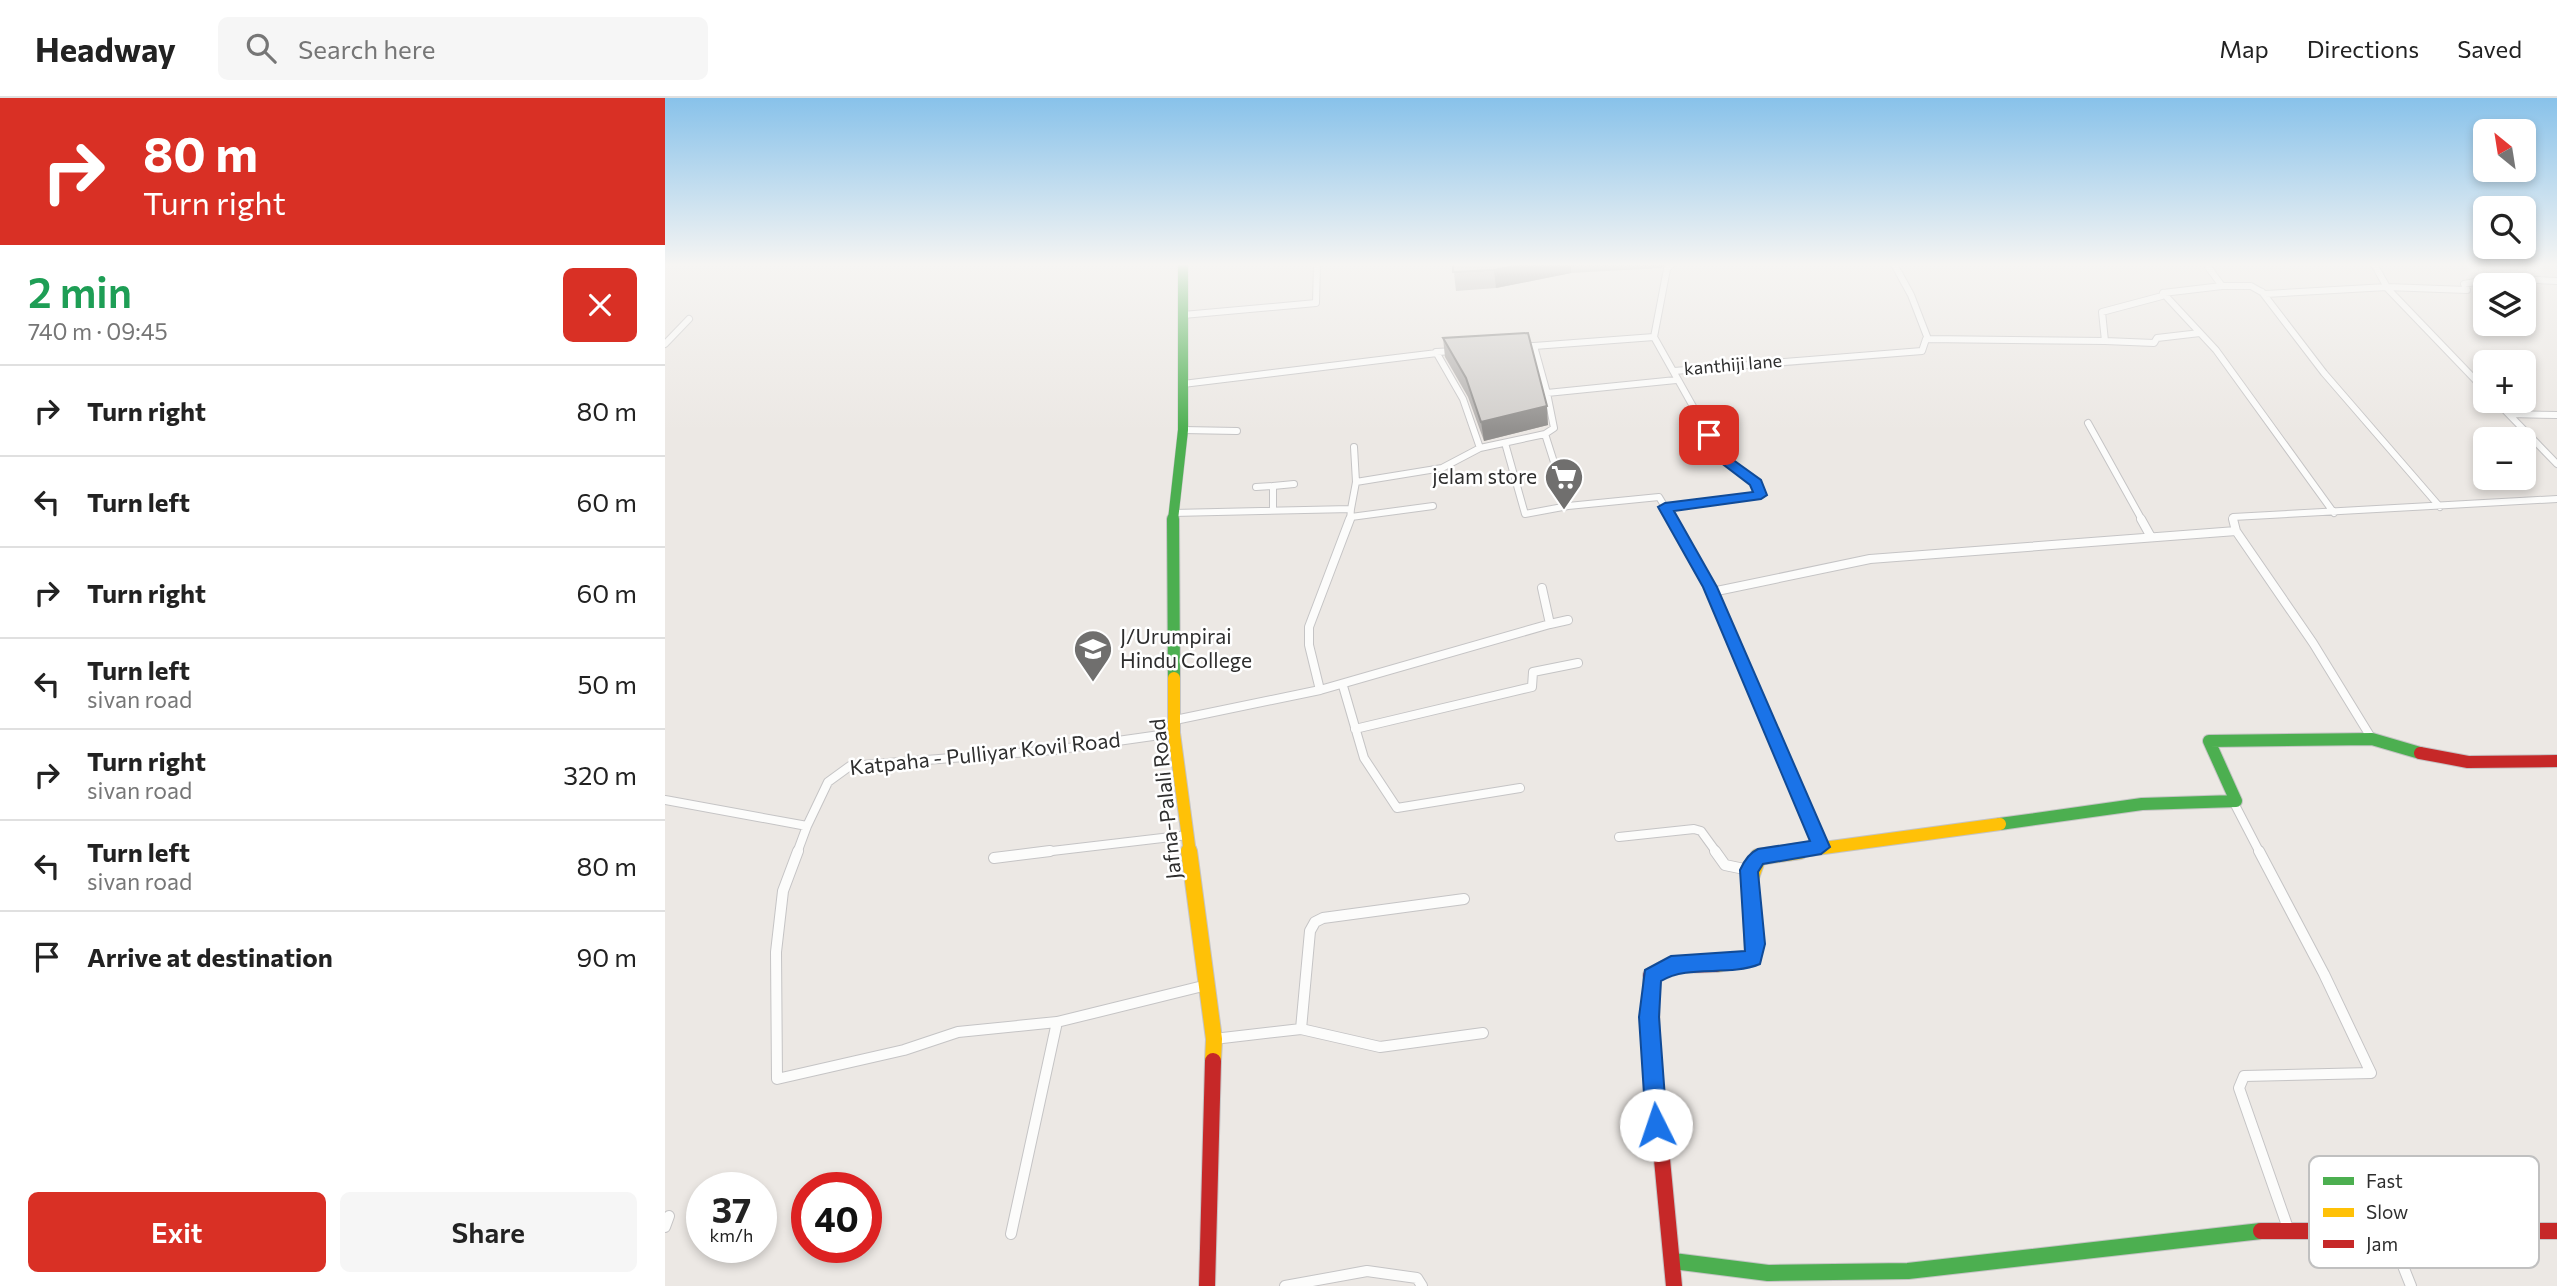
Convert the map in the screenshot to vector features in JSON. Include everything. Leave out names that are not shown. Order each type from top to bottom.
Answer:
[{"type":"street","points":[[665,344],[688,319]]},
{"type":"street","name":"Jafna-Palali Road","points":[[1183,319],[1183,430],[1173,513],[1172,617],[1175,727],[1214,1040],[1207,1286]]},
{"type":"street","points":[[1656,319],[1654,337],[1709,435],[1712,450],[1756,483],[1761,495],[1665,507]]},
{"type":"street","points":[[1920,319],[1928,339]]},
{"type":"street","points":[[2103,319],[2105,341]]},
{"type":"street","points":[[2187,319],[2256,403],[2334,513]]},
{"type":"street","points":[[2283,319],[2323,373],[2441,507]]},
{"type":"street","points":[[2417,319],[2473,378]]},
{"type":"street","name":"kanthiji lane","points":[[1675,375],[1922,351],[1928,339],[2154,342],[2157,338],[2200,333]]},
{"type":"street","points":[[1510,347],[1654,337]]},
{"type":"street","points":[[1356,482],[1442,468],[1480,448],[1545,434],[1554,428],[1534,346]]},
{"type":"street","points":[[1183,384],[1461,350]]},
{"type":"street","points":[[1437,353],[1463,399],[1480,448]]},
{"type":"street","points":[[1547,393],[1675,375]]},
{"type":"street","points":[[2509,414],[2557,415]]},
{"type":"street","points":[[2509,414],[2557,464]]},
{"type":"street","points":[[2088,423],[2151,537]]},
{"type":"street","points":[[1183,430],[1237,431]]},
{"type":"street","points":[[1545,434],[1568,506]]},
{"type":"street","points":[[1506,443],[1525,514],[1568,506],[1659,497],[1712,593],[1821,847]]},
{"type":"street","points":[[1320,690],[1309,646],[1309,627],[1351,513],[1356,482],[1354,447]]},
{"type":"street","points":[[1256,487],[1294,484]]},
{"type":"street","points":[[1273,486],[1273,510]]},
{"type":"street","points":[[2372,739],[2313,643],[2236,531],[2233,517],[2557,499]]},
{"type":"street","points":[[1173,513],[1273,510],[1351,513],[1433,506]]},
{"type":"street","points":[[1712,593],[1870,559],[2236,531]]},
{"type":"street","points":[[1542,588],[1550,624]]},
{"type":"street","name":"Katpaha - Pulliyar Kovil Road","points":[[1057,1022],[958,1032],[904,1050],[777,1079],[776,952],[783,891],[807,825],[829,778],[837,769],[850,765],[1054,750],[1175,727],[1343,686],[1568,620]]},
{"type":"street","points":[[1355,729],[1532,687],[1533,672],[1578,663]]},
{"type":"street","points":[[1343,686],[1364,758],[1397,808],[1520,788]]},
{"type":"street","points":[[2233,801],[2236,801],[2209,741],[2372,739],[2438,759],[2468,762],[2557,761]]},
{"type":"street","points":[[665,800],[807,825]]},
{"type":"street","points":[[1674,1286],[1656,1125],[1649,1017],[1651,976],[1671,965],[1734,963],[1753,958],[1755,944],[1749,870],[1758,857],[2142,804],[2233,801]]},
{"type":"street","points":[[2233,801],[2324,974],[2371,1073],[2243,1076],[2239,1088],[2289,1231]]},
{"type":"street","points":[[1619,837],[1694,829],[1701,831],[1725,865],[1749,870]]},
{"type":"street","points":[[994,858],[1188,835]]},
{"type":"street","points":[[1301,1030],[1310,931],[1315,922],[1323,918],[1464,899]]},
{"type":"street","points":[[1011,1234],[1057,1022],[1209,984]]},
{"type":"street","points":[[1214,1040],[1301,1030],[1380,1047],[1483,1033]]},
{"type":"street","points":[[1673,1261],[1769,1280],[1908,1272],[2250,1231],[2309,1231]]},
{"type":"street","points":[[2539,1231],[2557,1231]]},
{"type":"street","points":[[2404,1268],[2411,1286]]},
{"type":"street","points":[[1285,1286],[1367,1271],[1417,1278],[1422,1286]]},
{"type":"building","points":[[1528,333],[1547,406],[1481,422],[1466,378],[1443,338]]},
{"type":"traffic: fast","points":[[1174,678],[1173,513],[1183,430],[1183,319]]},
{"type":"traffic: fast","points":[[2000,824],[2142,804],[2236,801],[2209,741],[2372,739],[2420,753]]},
{"type":"traffic: fast","points":[[1673,1261],[1768,1273],[1908,1271],[2261,1231]]},
{"type":"traffic: slow","points":[[1174,678],[1174,733],[1214,1039],[1213,1061]]},
{"type":"traffic: slow","points":[[1716,964],[1753,958],[1749,892],[1753,868],[1758,857],[2000,824]]},
{"type":"traffic: jam","points":[[2420,753],[2468,762],[2557,761]]},
{"type":"traffic: jam","points":[[1674,1286],[1652,1054],[1651,976],[1671,965],[1716,964]]},
{"type":"traffic: jam","points":[[1207,1286],[1213,1061]]},
{"type":"traffic: jam","points":[[2261,1231],[2309,1231]]},
{"type":"traffic: jam","points":[[2539,1231],[2557,1231]]},
{"type":"place","name":"jelam store","points":[[1564,511]]},
{"type":"place","name":"J/Urumpirai Hindu College","points":[[1093,683]]},
{"type":"route","points":[[1656,1125],[1649,1017],[1651,976],[1671,965],[1734,963],[1753,958],[1755,944],[1749,870],[1758,857],[1821,847],[1710,587],[1665,507],[1761,495],[1756,483],[1712,450],[1709,435]]}]
